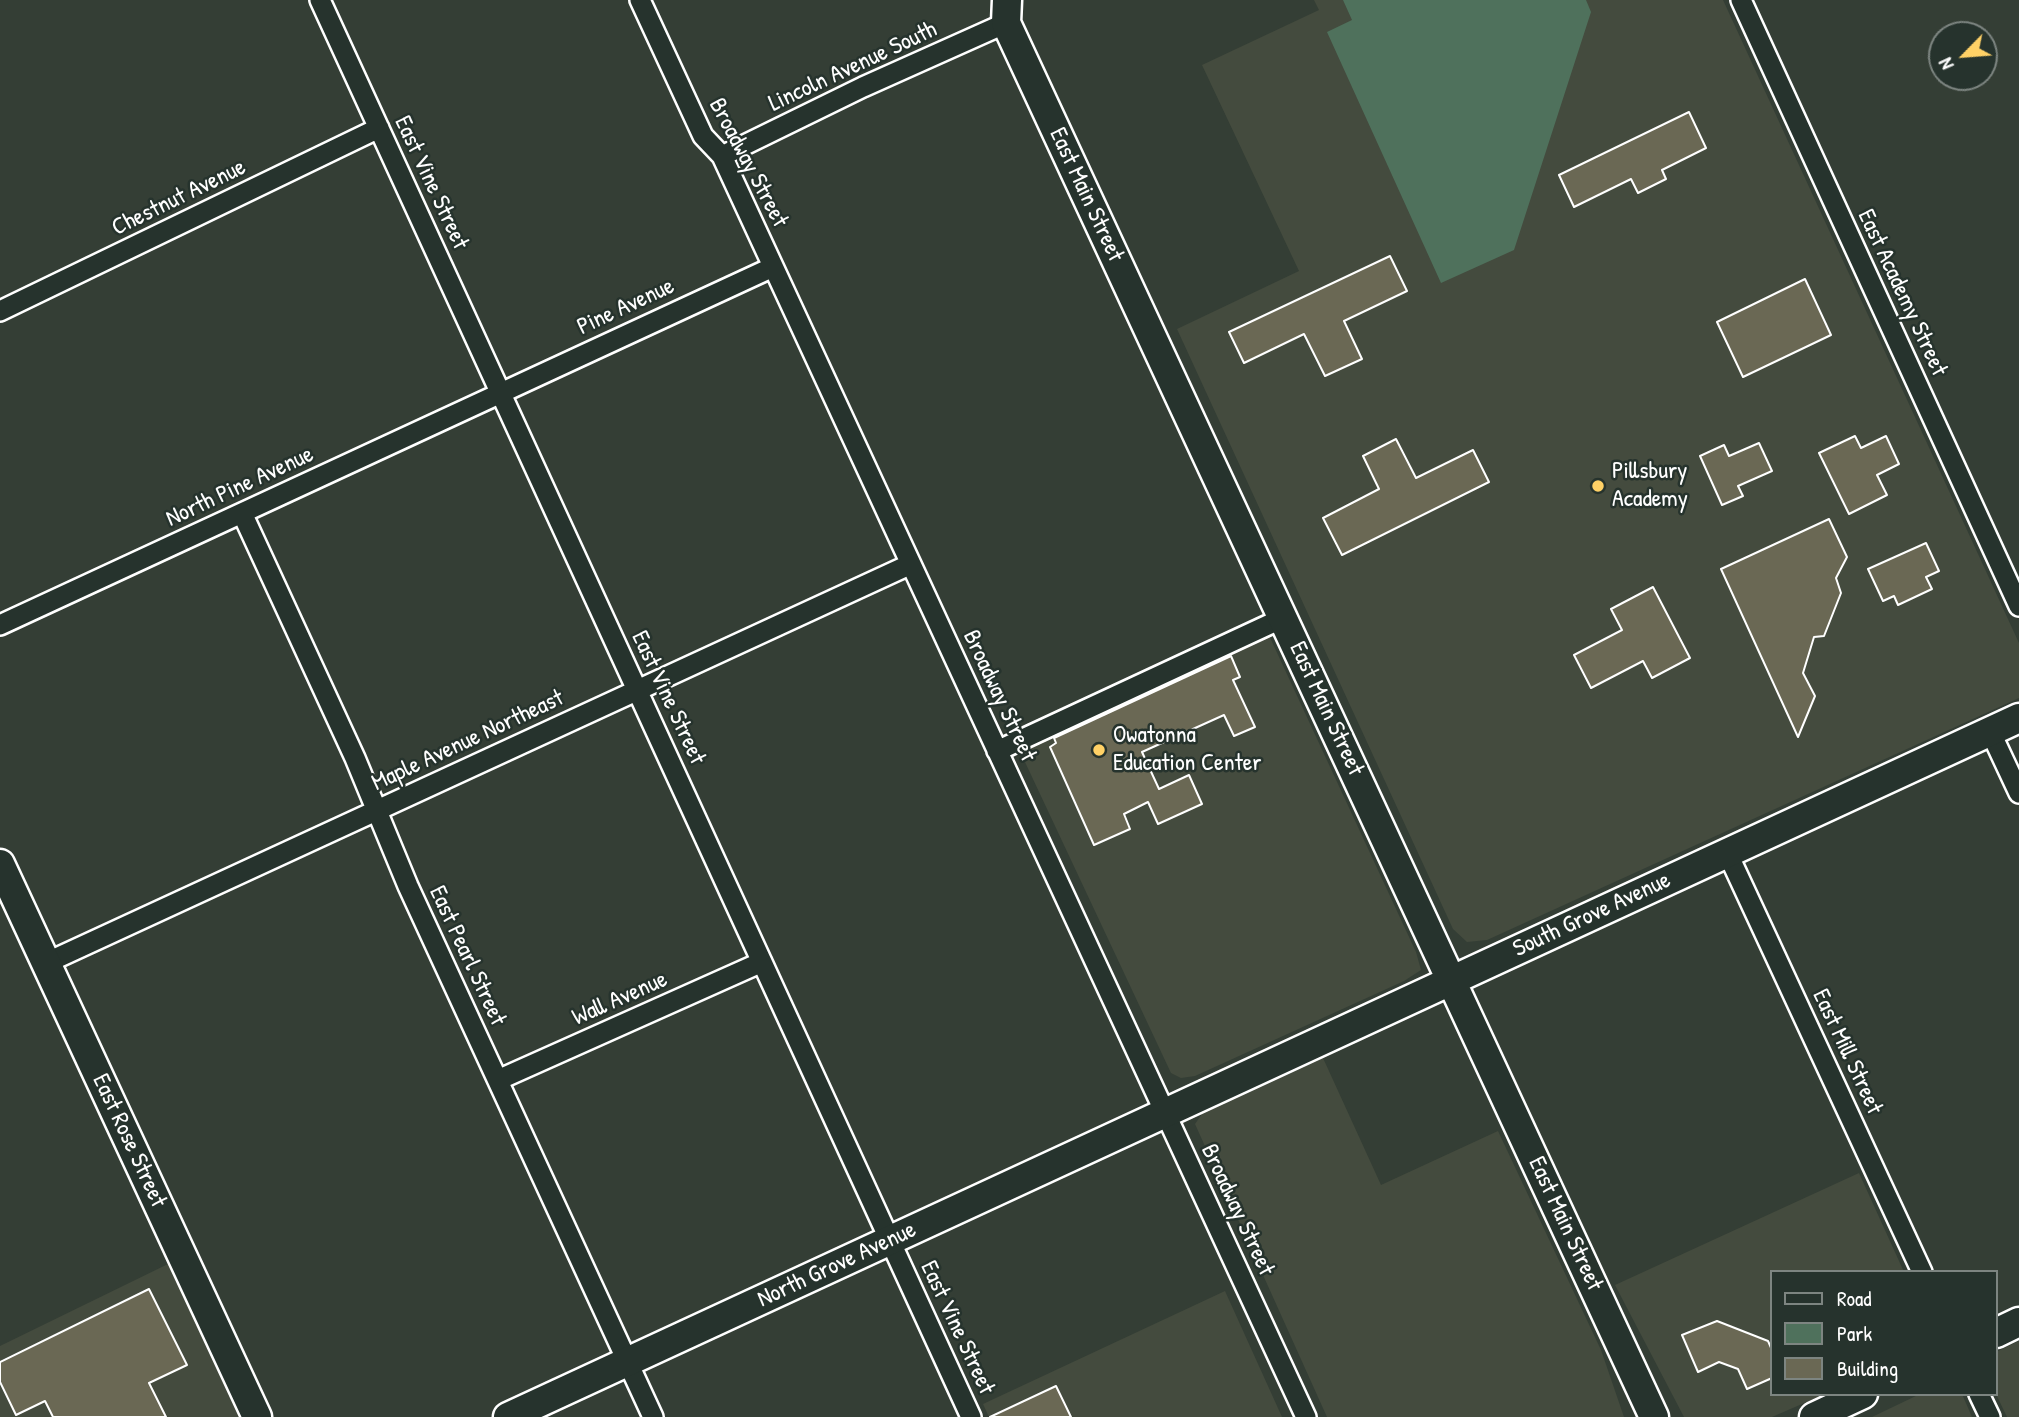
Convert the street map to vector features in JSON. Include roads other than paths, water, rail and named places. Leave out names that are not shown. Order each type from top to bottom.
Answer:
[{"type":"main road","name":"East Main Street","points":[[1006,12],[1283,618],[1654,1417]]},
{"type":"main road","name":"South Grove Avenue","points":[[1164,1112],[2019,718]]},
{"type":"main road","name":"East Rose Street","points":[[0,864],[257,1417]]},
{"type":"main road","name":"North Grove Avenue","points":[[509,1417],[1164,1112]]},
{"type":"main road","points":[[1998,1331],[2019,1322]]},
{"type":"main road","points":[[1814,1417],[1859,1396]]},
{"type":"street","name":"East Vine Street","points":[[320,0],[971,1417]]},
{"type":"street","name":"Broadway Street","points":[[640,0],[703,136],[722,156],[1306,1417]]},
{"type":"street","name":"East Academy Street","points":[[1741,0],[2019,606]]},
{"type":"street","name":"Lincoln Avenue South","points":[[722,156],[863,87],[1006,12]]},
{"type":"street","name":"Chestnut Avenue","points":[[0,311],[379,128]]},
{"type":"street","name":"Pine Avenue","points":[[500,393],[773,267]]},
{"type":"street","name":"North Pine Avenue","points":[[0,625],[500,393]]},
{"type":"street","name":"East Pearl Street","points":[[242,513],[653,1417]]},
{"type":"street","name":"Maple Avenue Northeast","points":[[46,963],[911,564]]},
{"type":"street","points":[[997,751],[1283,618]]},
{"type":"street","points":[[1990,731],[2019,793]]},
{"type":"street","name":"East Mill Street","points":[[1727,852],[1922,1270]]},
{"type":"street","name":"Wall Avenue","points":[[498,1080],[762,962]]},
{"type":"street","points":[[1980,1396],[1990,1417]]},
{"type":"place","name":"Pillsbury Academy","points":[[1598,486]]},
{"type":"place","name":"Owatonna Education Center","points":[[1099,750]]}]
